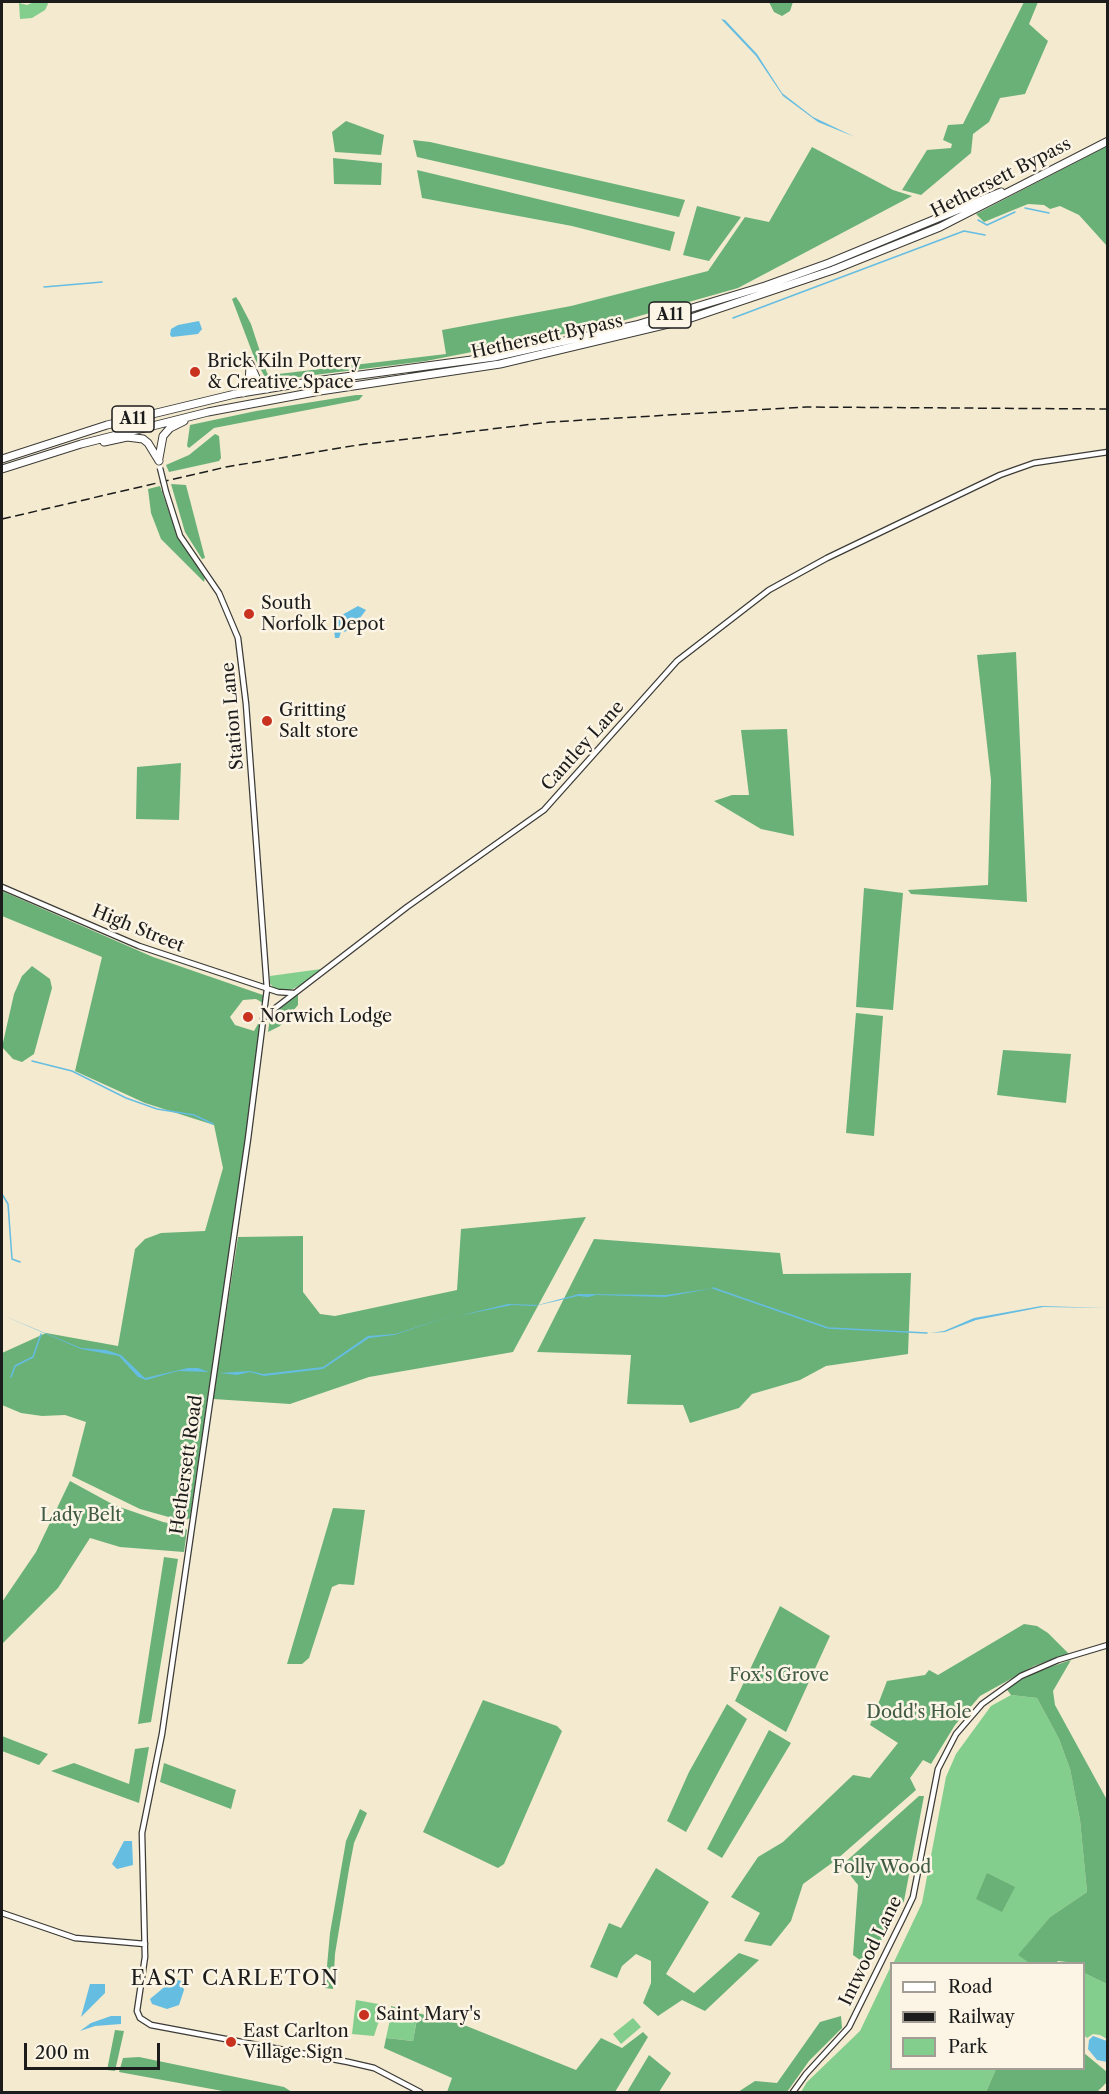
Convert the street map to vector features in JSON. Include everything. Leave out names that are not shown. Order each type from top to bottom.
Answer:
[{"type":"highway","name":"Hethersett Bypass","points":[[2,459],[107,425],[243,393],[506,355],[636,325],[714,302],[829,263],[995,195],[1107,139]]},
{"type":"highway","name":"Hethersett Bypass","points":[[2,469],[81,444],[208,412],[320,391],[500,364],[634,334],[705,314],[833,270],[940,227],[1050,172],[1107,139]]},
{"type":"highway","points":[[243,393],[249,383],[250,364],[258,382],[267,389]]},
{"type":"highway","name":"A11","points":[[160,464],[160,441],[166,431],[208,412]]},
{"type":"highway","name":"A11","points":[[81,444],[135,437],[148,443],[160,464]]},
{"type":"street","name":"Cantley Lane","points":[[265,1016],[293,993],[544,810],[677,661],[725,622],[795,574],[1019,468],[1107,452]]},
{"type":"street","name":"Station Lane","points":[[160,464],[180,536],[219,593],[238,638],[246,693],[267,989]]},
{"type":"street","name":"High Street","points":[[2,887],[140,946],[267,989]]},
{"type":"street","points":[[267,989],[293,993]]},
{"type":"street","name":"Hethersett Road","points":[[267,989],[162,1734],[142,1833],[145,1944],[137,2010],[140,2018],[147,2024],[374,2068],[420,2092]]},
{"type":"street","name":"Intwood Lane","points":[[793,2092],[806,2074],[849,2027],[913,1897],[938,1769],[956,1734],[991,1696],[1021,1676],[1058,1660],[1107,1645]]},
{"type":"street","points":[[2,1913],[75,1938],[145,1944]]},
{"type":"green space","points":[[34,2],[47,2],[48,4],[45,10],[32,18],[20,19],[19,3],[27,5]]},
{"type":"green space","points":[[769,2],[793,2],[790,11],[782,16],[774,12]]},
{"type":"green space","points":[[1024,2],[1038,2],[1029,24],[1048,41],[1025,94],[1000,98],[989,122],[973,134],[971,153],[921,195],[902,190],[927,150],[951,148],[952,144],[943,140],[948,125],[963,124]]},
{"type":"green space","points":[[346,121],[384,135],[381,155],[335,152],[332,132]]},
{"type":"green space","points":[[413,140],[685,200],[679,217],[417,157]]},
{"type":"green space","points":[[1107,146],[1107,246],[1079,215],[1060,206],[1050,209],[1044,205],[1028,204],[984,222],[976,214]]},
{"type":"green space","points":[[812,147],[893,190],[912,196],[738,288],[604,326],[426,361],[267,381],[254,357],[232,299],[236,297],[251,324],[267,373],[270,375],[446,354],[442,330],[571,306],[708,271],[745,217],[769,222]]},
{"type":"green space","points":[[333,158],[382,163],[381,185],[334,184]]},
{"type":"green space","points":[[417,170],[675,232],[670,251],[572,226],[422,198]]},
{"type":"green space","points":[[697,206],[741,217],[709,261],[683,255]]},
{"type":"green space","points":[[363,395],[359,400],[214,428],[189,448],[187,446],[190,425],[256,411]]},
{"type":"green space","points":[[215,434],[219,436],[221,458],[219,461],[169,472],[166,465],[189,455]]},
{"type":"green space","points":[[171,484],[186,485],[205,558],[202,559],[185,532]]},
{"type":"green space","points":[[160,486],[177,535],[205,577],[204,582],[161,539],[151,513],[148,489]]},
{"type":"green space","points":[[1016,652],[1027,902],[911,894],[908,890],[988,885],[991,780],[977,655]]},
{"type":"green space","points":[[787,729],[794,836],[761,829],[714,801],[732,795],[749,795],[741,730]]},
{"type":"green space","points":[[181,763],[179,820],[136,819],[137,767]]},
{"type":"green space","points":[[864,888],[903,893],[893,1010],[856,1007]]},
{"type":"green space","points":[[2,891],[153,957],[263,995],[263,1003],[256,999],[243,1000],[230,1017],[235,1025],[254,1031],[258,1024],[262,1025],[190,1518],[183,1521],[140,1509],[72,1476],[86,1422],[65,1415],[42,1416],[21,1413],[2,1405],[2,1353],[46,1333],[118,1346],[135,1249],[145,1239],[161,1233],[205,1231],[223,1168],[214,1125],[145,1103],[75,1071],[102,957],[2,916]]},
{"type":"green space","points":[[32,966],[50,979],[52,988],[34,1054],[22,1062],[13,1059],[2,1047],[14,994],[22,976]]},
{"type":"green space","points":[[321,969],[306,983],[288,991],[274,989],[270,983],[270,976]]},
{"type":"green space","points":[[298,993],[298,1005],[280,1026],[268,1032],[270,1018],[282,1004]]},
{"type":"green space","points":[[856,1013],[883,1016],[874,1136],[846,1133]]},
{"type":"green space","points":[[1003,1050],[1071,1054],[1066,1103],[997,1095]]},
{"type":"green space","points":[[586,1217],[513,1352],[369,1377],[290,1404],[213,1399],[238,1237],[303,1236],[303,1292],[320,1314],[335,1316],[457,1290],[461,1229]]},
{"type":"green space","points":[[594,1239],[780,1253],[783,1274],[911,1273],[908,1354],[826,1366],[800,1380],[752,1394],[739,1408],[690,1423],[683,1405],[627,1404],[631,1355],[537,1352]]},
{"type":"green space","name":"Lady Belt","points":[[70,1481],[114,1505],[163,1522],[183,1526],[187,1530],[184,1552],[120,1547],[90,1538],[58,1588],[2,1644],[2,1602],[36,1552]]},
{"type":"green space","points":[[333,1508],[365,1510],[354,1585],[339,1584],[332,1587],[309,1658],[302,1664],[287,1664]]},
{"type":"green space","points":[[164,1557],[178,1559],[151,1722],[138,1724]]},
{"type":"green space","name":"Fox's Grove","points":[[780,1606],[830,1636],[786,1732],[735,1701]]},
{"type":"green space","name":"Dodd's Hole","points":[[1024,1624],[1037,1626],[1048,1633],[1069,1654],[1034,1666],[980,1696],[955,1725],[931,1764],[923,1760],[910,1778],[916,1790],[836,1860],[803,1884],[791,1921],[771,1946],[744,1941],[760,1913],[731,1897],[758,1857],[783,1842],[853,1775],[870,1778],[898,1743],[870,1725],[887,1681],[925,1675],[929,1670],[938,1675]]},
{"type":"green space","points":[[1071,1660],[1053,1691],[1055,1705],[1107,1800],[1107,1984],[1085,1973],[1085,1962],[1028,1962],[1018,1955],[1050,1917],[1087,1892],[1080,1820],[1070,1769],[1059,1739],[1037,1698],[1011,1695],[1005,1687],[1041,1670]]},
{"type":"green space","points":[[1011,1695],[1037,1698],[1059,1739],[1070,1769],[1080,1820],[1087,1892],[1050,1917],[1019,1955],[1028,1962],[894,1962],[922,1903],[946,1777],[956,1754],[991,1706]]},
{"type":"green space","points":[[483,1700],[557,1726],[562,1731],[504,1864],[498,1868],[423,1832]]},
{"type":"green space","name":"Fox's Grove","points":[[727,1704],[747,1719],[686,1832],[667,1821],[689,1772]]},
{"type":"green space","name":"Fox's Grove","points":[[769,1730],[791,1743],[722,1858],[707,1849]]},
{"type":"green space","points":[[2,1736],[48,1754],[39,1765],[2,1751]]},
{"type":"green space","points":[[149,1747],[139,1803],[51,1771],[74,1763],[129,1784],[135,1749]]},
{"type":"green space","points":[[164,1763],[236,1790],[231,1809],[160,1782]]},
{"type":"green space","name":"Folly Wood","points":[[919,1796],[924,1796],[904,1901],[867,1965],[853,1955],[858,1885],[842,1865]]},
{"type":"green space","points":[[360,1809],[367,1813],[354,1843],[335,1954],[333,1989],[325,1988],[330,1933],[346,1841]]},
{"type":"green space","points":[[656,1868],[709,1902],[666,1974],[694,1993],[739,1953],[759,1960],[705,2011],[682,2000],[658,2016],[643,2003],[651,1983],[651,1961],[636,1954],[622,1966],[617,1978],[590,1967],[609,1923],[621,1928]]},
{"type":"green space","points":[[987,1873],[1015,1887],[1002,1912],[976,1899]]},
{"type":"green space","points":[[890,1968],[890,2070],[996,2070],[986,2092],[801,2092],[807,2082],[860,2031]]},
{"type":"green space","points":[[1085,1973],[1107,1984],[1107,2039],[1093,2034],[1087,2038],[1085,2036]]},
{"type":"green space","points":[[356,2000],[384,2005],[374,2036],[352,2034]]},
{"type":"green space","points":[[391,2006],[464,2025],[576,2070],[601,2038],[622,2048],[643,2032],[648,2037],[615,2092],[447,2092],[452,2078],[384,2048],[386,2038],[413,2041],[417,2019],[391,2015]]},
{"type":"green space","points":[[391,2015],[417,2018],[413,2041],[386,2038]]},
{"type":"green space","points":[[841,2016],[842,2028],[809,2061],[787,2092],[738,2092],[755,2081],[777,2083],[820,2022]]},
{"type":"green space","points":[[633,2018],[641,2027],[621,2044],[613,2034]]},
{"type":"green space","points":[[115,2030],[124,2031],[115,2071],[107,2070]]},
{"type":"green space","points":[[1085,2054],[1107,2072],[1107,2082],[1097,2092],[986,2092],[996,2070],[1085,2070]]},
{"type":"green space","points":[[649,2055],[671,2073],[659,2092],[627,2092]]},
{"type":"green space","points":[[139,2057],[284,2087],[292,2092],[228,2092],[119,2072],[123,2058]]},
{"type":"water","points":[[721,19],[725,20],[757,54],[782,93],[813,117],[855,137],[818,122],[783,96],[756,56]]},
{"type":"water","points":[[199,321],[202,329],[198,334],[172,337],[170,335],[171,329],[178,325]]},
{"type":"water","points":[[358,606],[366,610],[360,618],[360,625],[344,632],[342,629],[339,638],[335,638],[333,620]]},
{"type":"water","points":[[715,1288],[665,1297],[578,1296],[535,1306],[512,1305],[458,1316],[508,1304],[538,1305],[579,1294],[666,1295]]},
{"type":"water","points":[[1041,1306],[1108,1308],[1043,1307],[976,1320],[945,1332],[930,1333],[944,1331],[974,1318]]},
{"type":"water","points":[[2,1315],[81,1348],[106,1350],[121,1355],[145,1378],[188,1368],[198,1368],[209,1372],[178,1371],[146,1380],[138,1377],[119,1356],[81,1349]]},
{"type":"water","points":[[454,1315],[394,1335],[369,1338],[323,1369],[264,1376],[250,1372],[237,1375],[220,1373],[250,1371],[263,1374],[323,1367],[368,1336],[395,1334]]},
{"type":"water","points":[[124,1841],[132,1841],[133,1865],[117,1869],[112,1864]]},
{"type":"water","points":[[174,1979],[181,1981],[184,1990],[179,2005],[167,2009],[152,2004],[150,1999]]},
{"type":"water","points":[[90,1984],[105,1984],[105,1993],[81,2017]]},
{"type":"water","points":[[111,2016],[121,2016],[121,2024],[95,2026],[80,2031],[91,2023]]},
{"type":"water","points":[[1093,2036],[1107,2041],[1107,2062],[1097,2060],[1088,2049],[1089,2040]]},
{"type":"waterway","points":[[1025,208],[1049,213]]},
{"type":"waterway","points":[[978,220],[987,225],[1015,212]]},
{"type":"waterway","points":[[733,318],[964,231],[985,235]]},
{"type":"waterway","points":[[44,287],[102,282]]},
{"type":"waterway","points":[[32,1061],[72,1071],[126,1098],[157,1109],[194,1115],[213,1124]]},
{"type":"waterway","points":[[2,1194],[8,1204],[12,1259],[20,1262]]},
{"type":"waterway","points":[[713,1288],[828,1328],[927,1333]]},
{"type":"waterway","points":[[11,1377],[15,1366],[33,1357],[41,1334]]},
{"type":"railway","points":[[2,519],[226,467],[358,445],[550,422],[806,407],[1108,409]]},
{"type":"place","name":"Brick Kiln Pottery & Creative Space","points":[[195,372]]},
{"type":"place","name":"South Norfolk Depot","points":[[249,614]]},
{"type":"place","name":"Gritting Salt store","points":[[267,721]]},
{"type":"place","name":"Norwich Lodge","points":[[248,1017]]},
{"type":"place","name":"Saint Mary's","points":[[364,2015]]},
{"type":"place","name":"East Carlton Village Sign","points":[[231,2042]]},
{"type":"district","name":"EAST CARLETON","points":[[235,1979]]}]
